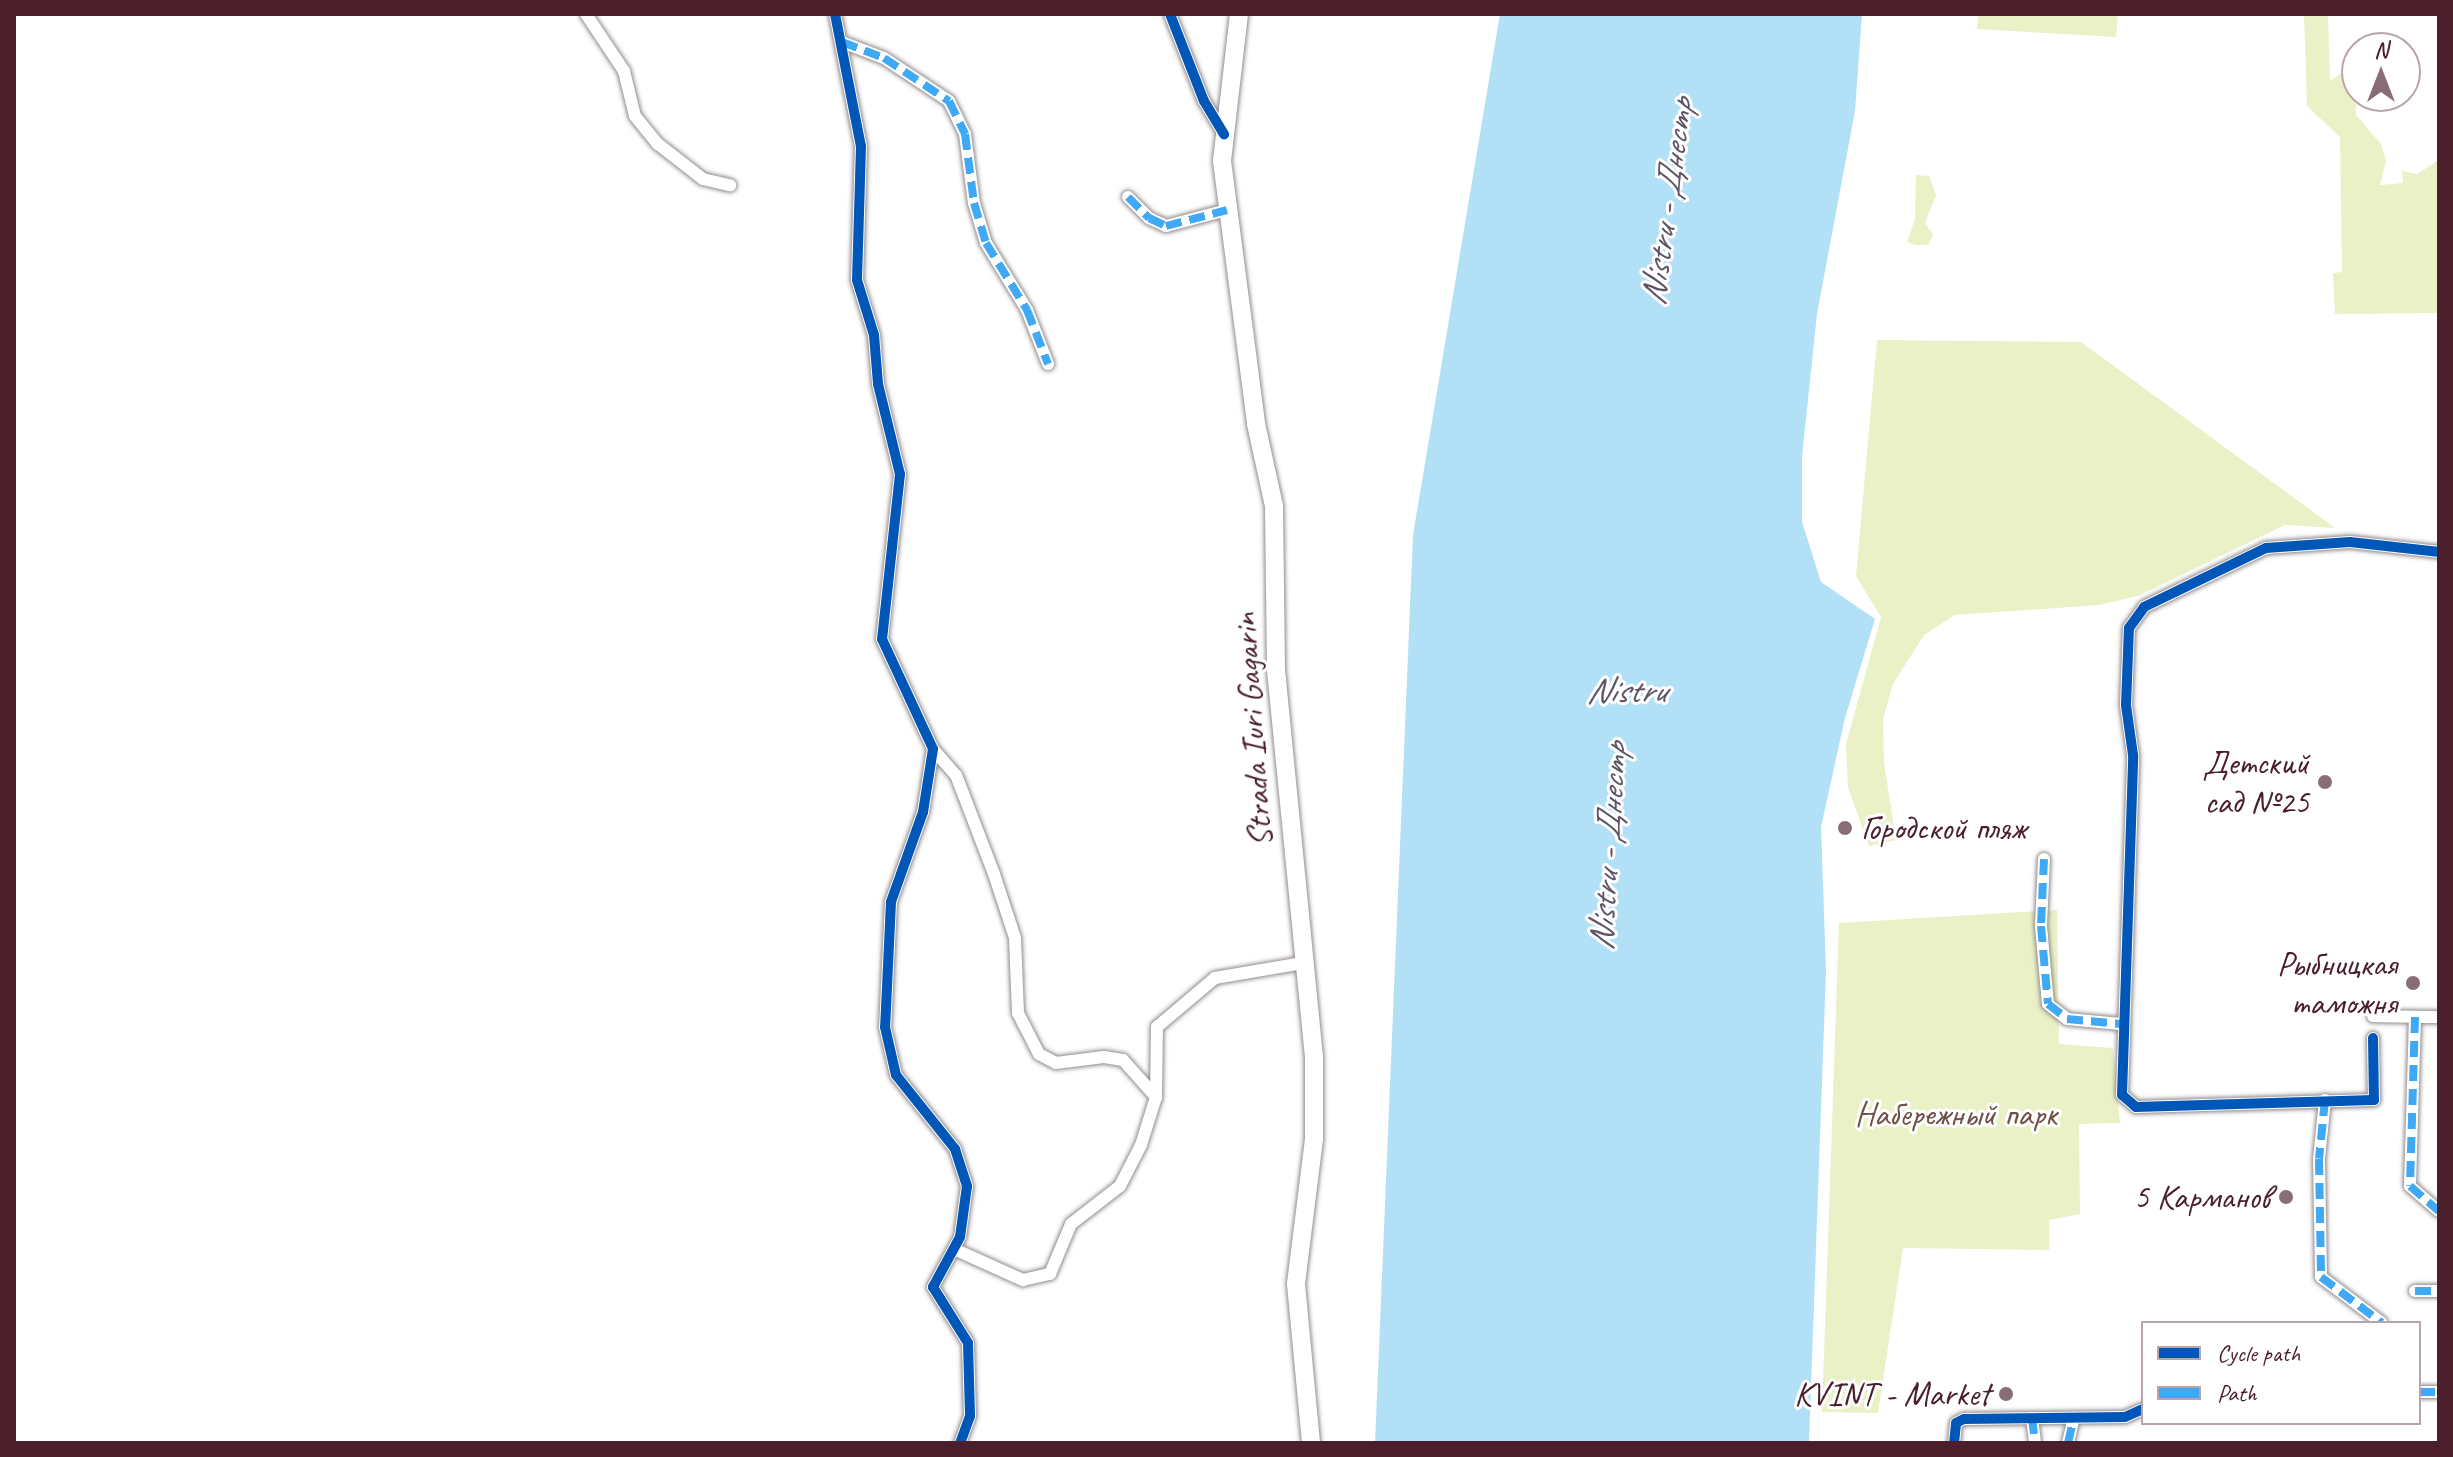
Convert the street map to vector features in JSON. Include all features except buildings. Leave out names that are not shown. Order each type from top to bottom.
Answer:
[{"type":"main road","name":"Strada Iuri Gagarin","points":[[1239,14],[1224,134],[1227,210],[1256,424],[1274,506],[1276,670],[1316,1119],[1296,1308],[1311,1443]]},
{"type":"street","points":[[586,14],[624,71],[635,116],[658,144],[703,179],[730,185]]},
{"type":"street","points":[[835,14],[861,146],[857,280],[896,448],[901,492],[881,624],[897,671],[933,749],[956,775],[998,885],[1015,938],[1018,1013],[1039,1054],[1056,1063],[1104,1057],[1123,1060],[1156,1097]]},
{"type":"street","points":[[1170,14],[1204,101],[1224,134]]},
{"type":"street","points":[[842,42],[884,58],[949,101],[965,134],[974,203],[986,243],[1027,310],[1048,364]]},
{"type":"street","points":[[1128,197],[1149,218],[1166,226],[1227,210]]},
{"type":"street","points":[[2373,1038],[2374,1100],[2136,1107],[2122,1095],[2121,1024],[2133,755],[2126,705],[2129,628],[2144,607],[2266,548],[2350,542],[2439,552]]},
{"type":"street","points":[[933,749],[923,812],[891,902],[885,1027],[896,1075],[955,1149],[964,1171],[967,1210],[954,1249],[933,1287],[968,1343],[970,1416],[960,1443]]},
{"type":"street","points":[[2044,859],[2041,926],[2048,1004],[2067,1019],[2121,1024]]},
{"type":"street","points":[[954,1249],[1023,1280],[1050,1274],[1071,1224],[1120,1186],[1156,1097],[1155,1032],[1193,992],[1229,974],[1303,963]]},
{"type":"street","points":[[2373,1016],[2439,1017]]},
{"type":"street","points":[[2415,1017],[2410,1186],[2439,1211]]},
{"type":"street","points":[[2325,1100],[2319,1159],[2321,1277],[2379,1321]]},
{"type":"street","points":[[2415,1291],[2439,1291]]},
{"type":"street","points":[[1954,1443],[1959,1420],[2125,1417],[2141,1410]]},
{"type":"street","points":[[2032,1418],[2035,1443]]},
{"type":"street","points":[[2068,1443],[2074,1418]]},
{"type":"green space","points":[[1978,14],[2118,14],[2116,37],[1977,29]]},
{"type":"green space","points":[[2304,15],[2328,15],[2330,81],[2341,73],[2341,112],[2356,112],[2381,144],[2386,161],[2380,185],[2403,183],[2402,171],[2417,174],[2439,160],[2439,313],[2335,314],[2333,273],[2342,272],[2340,137],[2307,106]]},
{"type":"green space","points":[[1916,175],[1929,176],[1936,195],[1925,223],[1933,235],[1928,245],[1907,242],[1915,219]]},
{"type":"green space","points":[[1877,340],[2081,342],[2335,528],[2285,525],[2138,596],[2099,605],[1955,615],[1924,635],[1893,684],[1883,719],[1884,763],[1896,840],[1869,846],[1848,787],[1846,744],[1881,617],[1856,576]]},
{"type":"green space","name":"Набережный парк","points":[[2057,910],[2059,1044],[2113,1048],[2120,1123],[2079,1124],[2080,1214],[2049,1220],[2049,1250],[1903,1248],[1878,1413],[1822,1412],[1839,923]]},
{"type":"water","name":"Nistru","points":[[1500,14],[1862,14],[1855,111],[1817,314],[1802,457],[1802,522],[1821,582],[1875,619],[1845,718],[1821,827],[1826,970],[1809,1443],[1375,1443],[1413,535]]},
{"type":"marked path","points":[[842,42],[884,58],[949,101],[965,134],[974,203],[986,243],[1027,310],[1048,364]]},
{"type":"marked path","points":[[1128,197],[1149,218],[1166,226],[1227,210]]},
{"type":"marked path","points":[[2044,859],[2041,926],[2048,1004],[2067,1019],[2121,1024]]},
{"type":"marked path","points":[[2415,1017],[2410,1186],[2439,1211]]},
{"type":"marked path","points":[[2325,1100],[2319,1159],[2321,1277],[2379,1321]]},
{"type":"marked path","points":[[2415,1291],[2439,1291]]},
{"type":"marked path","points":[[2421,1392],[2439,1392]]},
{"type":"marked path","points":[[2032,1418],[2035,1443]]},
{"type":"marked path","points":[[2068,1443],[2074,1418]]},
{"type":"cycle path","points":[[835,14],[861,146],[857,280],[874,335],[878,384],[900,474],[882,639],[933,749],[923,812],[891,902],[885,1027],[896,1075],[955,1149],[967,1186],[960,1237],[933,1287],[968,1343],[970,1416],[960,1443]]},
{"type":"cycle path","points":[[1170,14],[1204,101],[1224,134]]},
{"type":"cycle path","points":[[2373,1038],[2374,1100],[2136,1107],[2122,1095],[2133,755],[2126,705],[2129,628],[2144,607],[2266,548],[2350,542],[2439,552]]},
{"type":"cycle path","points":[[1954,1443],[1956,1423],[1964,1419],[2125,1417],[2141,1410]]},
{"type":"place","name":"Детский сад №25","points":[[2325,782]]},
{"type":"place","name":"Городской пляж","points":[[1845,828]]},
{"type":"place","name":"Рыбницкая таможня","points":[[2413,983]]},
{"type":"place","name":"5 Карманов","points":[[2286,1197]]},
{"type":"place","name":"KVINT - Market","points":[[2006,1394]]},
{"type":"water label","name":"Nistru - Днестр","points":[[1667,202]]},
{"type":"water label","name":"Nistru - Днестр","points":[[1608,847]]}]
